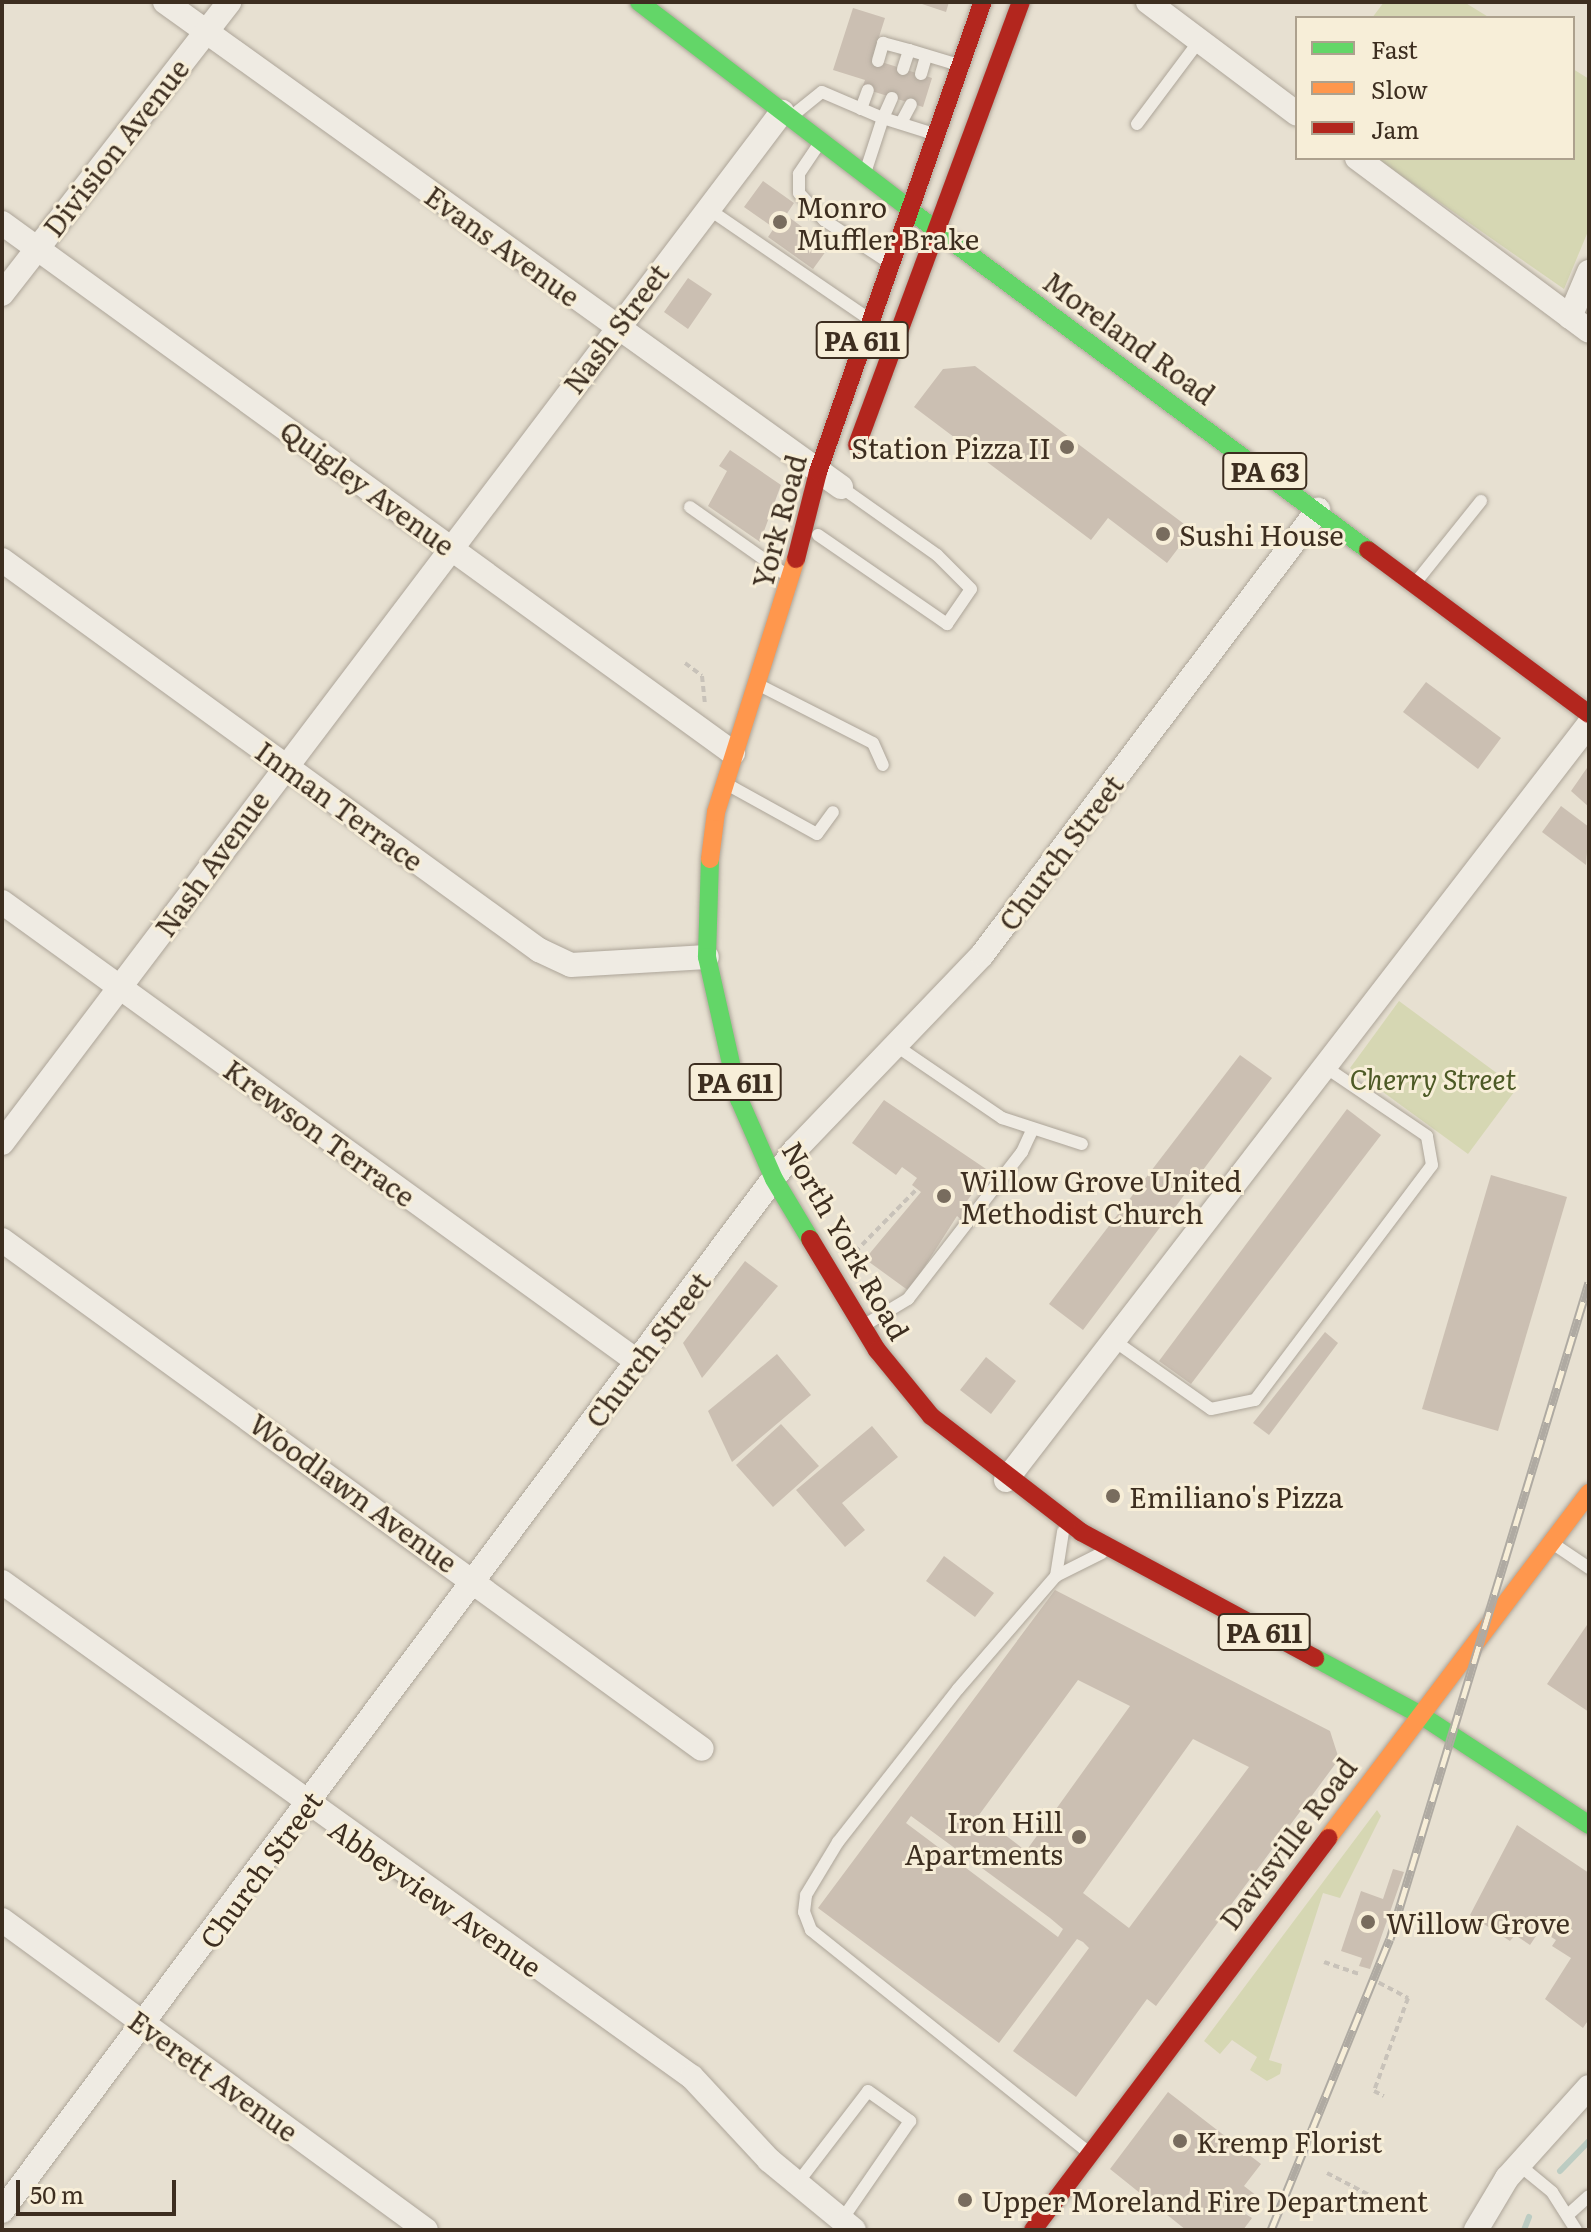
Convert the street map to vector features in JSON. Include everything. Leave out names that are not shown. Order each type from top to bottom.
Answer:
[{"type":"main road","name":"Moreland Road","points":[[639,2],[938,232],[1318,510],[1589,714]]},
{"type":"main road","name":"PA 611","points":[[907,207],[983,2]]},
{"type":"main road","name":"PA 611","points":[[938,232],[1021,2]]},
{"type":"main road","name":"York Road","points":[[783,608],[818,472],[907,207]]},
{"type":"main road","name":"York Road","points":[[783,608],[847,473],[938,232]]},
{"type":"main road","name":"North York Road","points":[[783,608],[724,783],[706,888],[707,957],[739,1099],[774,1179],[862,1326],[931,1416],[1006,1480],[1110,1549],[1419,1714]]},
{"type":"main road","name":"Davisville Road","points":[[1033,2230],[1419,1714],[1589,1494]]},
{"type":"main road","name":"PA 611","points":[[1419,1714],[1588,1823]]},
{"type":"street","name":"Evans Avenue","points":[[165,2],[818,472],[847,473]]},
{"type":"street","name":"Division Avenue","points":[[2,294],[229,2]]},
{"type":"street","points":[[1148,2],[1295,113]]},
{"type":"street","name":"Nash Street","points":[[450,547],[707,208],[786,115]]},
{"type":"street","points":[[1360,160],[1580,324],[1589,272]]},
{"type":"street","name":"Quigley Avenue","points":[[2,223],[733,753]]},
{"type":"street","name":"Church Street","points":[[2,2211],[146,2025],[774,1179],[895,1045],[982,955],[1318,510]]},
{"type":"street","name":"Nash Avenue","points":[[2,1143],[450,547]]},
{"type":"street","name":"Inman Terrace","points":[[2,560],[539,950],[571,965],[707,957]]},
{"type":"street","points":[[1006,1480],[1116,1342],[1589,724]]},
{"type":"street","name":"Krewson Terrace","points":[[2,902],[638,1362]]},
{"type":"street","name":"Woodlawn Avenue","points":[[2,1240],[475,1578],[702,1749]]},
{"type":"street","name":"Abbeyview Avenue","points":[[2,1582],[306,1806],[692,2077],[796,2185],[848,2225]]},
{"type":"street","name":"Everett Avenue","points":[[2,1920],[426,2230]]},
{"type":"street","points":[[1476,2230],[1518,2164],[1589,2087]]},
{"type":"lane","points":[[1137,124],[1199,41]]},
{"type":"lane","points":[[878,61],[883,43],[959,65]]},
{"type":"lane","points":[[903,69],[909,50]]},
{"type":"lane","points":[[921,74],[926,56]]},
{"type":"lane","points":[[861,109],[868,90]]},
{"type":"lane","points":[[786,115],[822,92],[883,118],[934,134]]},
{"type":"lane","points":[[865,176],[892,98]]},
{"type":"lane","points":[[901,123],[911,104]]},
{"type":"lane","points":[[821,141],[799,174],[799,193],[824,220],[888,262]]},
{"type":"lane","points":[[707,208],[869,319]]},
{"type":"lane","points":[[818,535],[947,624],[971,589],[847,473]]},
{"type":"lane","points":[[1414,584],[1481,501]]},
{"type":"lane","points":[[690,507],[791,578]]},
{"type":"lane","points":[[757,684],[873,743],[883,765]]},
{"type":"lane","points":[[724,783],[817,834],[833,812]]},
{"type":"lane","points":[[895,1045],[1002,1118],[1032,1131],[1082,1144]]},
{"type":"lane","points":[[1116,1342],[1211,1409],[1255,1400],[1265,1387],[1432,1165],[1427,1136],[1325,1067]]},
{"type":"lane","points":[[862,1326],[908,1299],[1022,1152],[1032,1131]]},
{"type":"lane","points":[[1056,1576],[1057,1515]]},
{"type":"lane","points":[[1551,1542],[1589,1568]]},
{"type":"lane","points":[[1090,2154],[811,1930],[804,1912],[806,1895],[880,1785],[1056,1576],[1110,1549]]},
{"type":"lane","points":[[796,2185],[868,2091],[910,2121],[848,2225]]},
{"type":"lane","points":[[1518,2164],[1570,2213],[1576,2230]]},
{"type":"lane","points":[[1570,2213],[1589,2196]]},
{"type":"path","points":[[685,663],[706,686],[702,710]]},
{"type":"path","points":[[849,1256],[915,1191]]},
{"type":"path","points":[[1324,1962],[1361,1975]]},
{"type":"path","points":[[1370,1978],[1408,1998],[1374,2091],[1384,2096]]},
{"type":"path","points":[[1327,2173],[1369,2195]]},
{"type":"green space","points":[[1384,2],[1464,2],[1487,16],[1374,16]]},
{"type":"green space","points":[[1575,70],[1589,79],[1589,229],[1564,289],[1379,160],[1575,160]]},
{"type":"green space","name":"Cherry Street","points":[[1399,1001],[1517,1088],[1468,1154],[1350,1068]]},
{"type":"green space","points":[[1377,1810],[1381,1816],[1340,1898],[1323,1893],[1269,2060],[1282,2064],[1280,2074],[1267,2081],[1250,2070],[1257,2057],[1232,2040],[1220,2054],[1204,2041]]},
{"type":"building","points":[[916,2],[949,2],[946,12]]},
{"type":"building","points":[[853,8],[885,18],[872,59],[932,78],[923,107],[862,88],[865,80],[833,70]]},
{"type":"building","name":"Monro Muffler Brake","points":[[763,181],[794,203],[786,215],[829,247],[813,269],[768,237],[774,228],[744,207]]},
{"type":"building","points":[[688,278],[712,294],[688,329],[664,312]]},
{"type":"building","points":[[975,366],[1192,530],[1167,563],[1108,518],[1091,540],[914,407],[943,369]]},
{"type":"building","points":[[730,450],[781,485],[760,542],[708,506],[727,471],[719,466]]},
{"type":"building","points":[[1426,682],[1501,738],[1478,769],[1403,712]]},
{"type":"building","points":[[1589,765],[1589,807],[1571,791]]},
{"type":"building","points":[[1561,806],[1589,827],[1586,865],[1542,832]]},
{"type":"building","points":[[1240,1055],[1272,1078],[1083,1330],[1049,1304]]},
{"type":"building","name":"Willow Grove United Methodist Church","points":[[884,1100],[989,1171],[967,1201],[973,1206],[963,1221],[957,1216],[909,1291],[865,1259],[921,1192],[912,1185],[917,1178],[902,1167],[896,1175],[852,1143]]},
{"type":"building","points":[[1347,1109],[1381,1135],[1191,1384],[1159,1361]]},
{"type":"building","points":[[1491,1175],[1567,1197],[1498,1431],[1422,1409]]},
{"type":"building","points":[[745,1261],[778,1286],[702,1378],[683,1343]]},
{"type":"building","points":[[1325,1332],[1338,1343],[1269,1435],[1253,1423]]},
{"type":"building","points":[[777,1354],[811,1395],[732,1462],[708,1411]]},
{"type":"building","points":[[986,1357],[1016,1381],[991,1414],[960,1390]]},
{"type":"building","points":[[781,1424],[819,1466],[773,1507],[736,1465]]},
{"type":"building","points":[[872,1426],[898,1457],[842,1503],[865,1530],[845,1547],[796,1490]]},
{"type":"building","points":[[944,1556],[994,1593],[975,1617],[926,1581]]},
{"type":"building","name":"Iron Hill Apartments","points":[[1055,1590],[1330,1731],[1339,1759],[1156,2006],[1147,1999],[1076,2097],[1013,2051],[1089,1948],[1083,1942],[1077,1939],[999,2043],[818,1908]],"holes":[[[1078,1680],[1130,1706],[1026,1851],[979,1815]],[[1193,1739],[1249,1767],[1129,1928],[1083,1893]],[[911,1816],[1050,1918],[1063,1929],[1058,1937],[906,1823]]]},
{"type":"building","points":[[1589,1622],[1589,1712],[1547,1684]]},
{"type":"building","points":[[1517,1825],[1589,1873],[1589,2019],[1583,2028],[1545,1999],[1571,1958],[1552,1946],[1556,1940],[1540,1930],[1530,1945],[1515,1935],[1510,1941],[1470,1915]]},
{"type":"building","points":[[1393,1869],[1404,1872],[1370,1969],[1359,1966],[1362,1958],[1341,1951],[1361,1891],[1383,1899]]},
{"type":"building","name":"Kremp Florist","points":[[1168,2092],[1261,2164],[1244,2186],[1257,2196],[1244,2213],[1252,2218],[1243,2230],[1186,2230],[1110,2169]]},
{"type":"waterway","points":[[1560,2171],[1589,2141]]},
{"type":"waterway","points":[[1524,2230],[1529,2217]]},
{"type":"railway","points":[[1271,2230],[1390,1939],[1589,1282]]},
{"type":"traffic: fast","points":[[639,2],[907,207]]},
{"type":"traffic: fast","points":[[915,214],[1368,550]]},
{"type":"traffic: fast","points":[[710,859],[707,957],[739,1099],[774,1179],[810,1239]]},
{"type":"traffic: fast","points":[[1315,1658],[1419,1714],[1589,1825]]},
{"type":"traffic: slow","points":[[710,859],[716,812],[796,559]]},
{"type":"traffic: slow","points":[[1328,1838],[1589,1493]]},
{"type":"traffic: jam","points":[[796,559],[818,472],[983,2]]},
{"type":"traffic: jam","points":[[857,445],[1021,2]]},
{"type":"traffic: jam","points":[[1368,550],[1589,714]]},
{"type":"traffic: jam","points":[[810,1239],[877,1350],[931,1416],[1081,1532],[1315,1658]]},
{"type":"traffic: jam","points":[[1033,2230],[1328,1838]]},
{"type":"place","name":"Monro Muffler Brake","points":[[780,222]]},
{"type":"place","name":"Station Pizza II","points":[[1067,447]]},
{"type":"place","name":"Sushi House","points":[[1163,534]]},
{"type":"place","name":"Willow Grove United Methodist Church","points":[[944,1196]]},
{"type":"place","name":"Emiliano's Pizza","points":[[1113,1496]]},
{"type":"place","name":"Iron Hill Apartments","points":[[1079,1837]]},
{"type":"place","name":"Willow Grove","points":[[1368,1922]]},
{"type":"place","name":"Kremp Florist","points":[[1180,2141]]},
{"type":"place","name":"Upper Moreland Fire Department","points":[[965,2200]]}]
